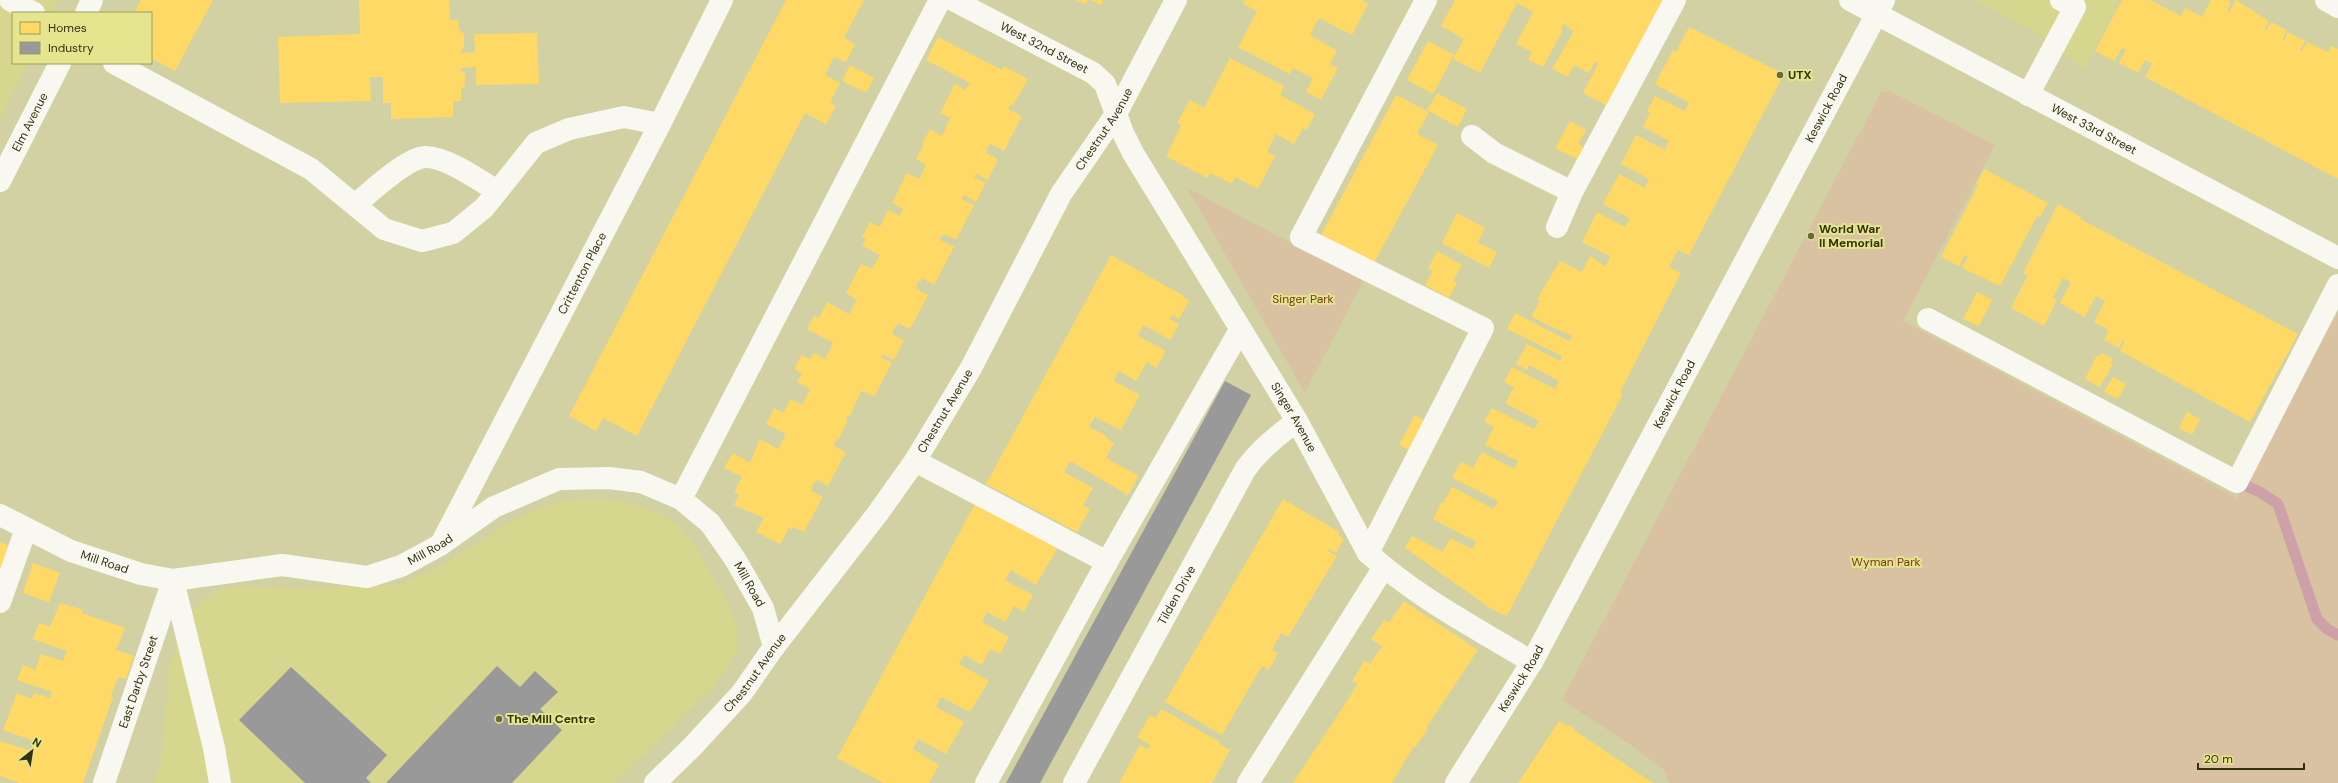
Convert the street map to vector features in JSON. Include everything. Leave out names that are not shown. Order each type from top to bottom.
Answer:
[{"type":"street","points":[[10,0],[32,12]]},
{"type":"street","points":[[86,12],[92,0]]},
{"type":"street","name":"Crittenton Place","points":[[440,545],[660,124],[722,0]]},
{"type":"street","points":[[680,500],[940,0]]},
{"type":"street","name":"West 32nd Street","points":[[953,0],[1093,73],[1105,84],[1116,114]]},
{"type":"street","name":"Chestnut Avenue","points":[[655,783],[692,747],[741,694],[774,647],[878,513],[915,461],[971,368],[1061,194],[1116,114],[1176,0]]},
{"type":"street","points":[[1368,553],[1483,328],[1301,237],[1426,0]]},
{"type":"street","points":[[1557,226],[1572,192],[1675,0]]},
{"type":"street","name":"West 33rd Street","points":[[1850,0],[1881,7],[2028,95],[2338,258]]},
{"type":"street","points":[[2028,95],[2075,7],[2061,0]]},
{"type":"street","points":[[2326,0],[2338,7]]},
{"type":"street","name":"Keswick Road","points":[[1456,783],[1532,662],[1881,7]]},
{"type":"street","name":"Elm Avenue","points":[[0,181],[59,64]]},
{"type":"street","points":[[116,64],[311,168],[356,204],[384,229],[422,241],[453,233],[484,208],[536,143],[569,129],[624,117],[660,124]]},
{"type":"street","name":"Singer Avenue","points":[[1116,114],[1133,153],[1297,421],[1368,553],[1384,568],[1433,602],[1532,662]]},
{"type":"street","points":[[1472,136],[1494,153],[1572,192]]},
{"type":"street","points":[[356,204],[404,165],[424,157],[451,163],[497,191]]},
{"type":"street","points":[[1928,319],[2237,482],[2338,285]]},
{"type":"street","points":[[986,783],[1107,562],[1240,330]]},
{"type":"street","name":"Tilden Drive","points":[[1074,783],[1245,470],[1260,451],[1297,421]]},
{"type":"street","points":[[915,461],[1107,562]]},
{"type":"street","name":"Mill Road","points":[[0,515],[71,551],[141,574],[172,580],[282,565],[367,577],[401,566],[440,545],[494,507],[559,479],[609,478],[641,482],[680,500],[710,523],[735,558],[763,608],[774,647]]},
{"type":"street","points":[[0,602],[26,529]]},
{"type":"street","points":[[1248,783],[1384,568]]},
{"type":"street","points":[[172,580],[209,725],[220,783]]},
{"type":"street","name":"East Darby Street","points":[[104,783],[172,580]]},
{"type":"shaded area","points":[[0,0],[59,0],[53,12],[12,12],[12,64],[28,64],[0,119]]},
{"type":"shaded area","points":[[1974,0],[2120,0],[2084,69],[2039,34]]},
{"type":"shaded area","points":[[576,499],[607,499],[635,504],[661,513],[681,528],[695,545],[732,611],[738,636],[736,654],[712,689],[615,783],[154,783],[161,763],[169,667],[187,616],[203,600],[221,588],[244,586],[295,588],[397,585],[437,568],[512,521],[547,504]]},
{"type":"green space","name":"Wyman Park","points":[[1890,91],[1995,145],[1903,321],[2237,498],[2338,312],[2338,783],[1669,783],[1664,770],[1635,748],[1562,700],[1881,92]]},
{"type":"green space","name":"Singer Park","points":[[1187,188],[1363,281],[1305,393]]},
{"type":"building: Homes","points":[[141,0],[213,0],[175,71],[152,59],[152,12],[135,12]]},
{"type":"building: Homes","points":[[359,0],[449,0],[450,20],[458,20],[459,30],[464,34],[464,47],[460,53],[475,52],[474,34],[537,33],[539,84],[476,85],[476,67],[460,68],[460,70],[465,73],[465,86],[461,89],[461,101],[453,101],[453,117],[391,119],[391,103],[383,103],[383,77],[370,77],[371,101],[280,103],[278,37],[360,34]]},
{"type":"building: Homes","points":[[786,0],[864,0],[844,38],[855,44],[846,62],[834,57],[825,75],[840,83],[830,102],[836,106],[826,124],[805,113],[637,436],[603,418],[596,431],[569,416]]},
{"type":"building: Homes","points":[[1076,0],[1089,0],[1084,4]]},
{"type":"building: Homes","points":[[1091,0],[1103,0],[1101,5]]},
{"type":"building: Homes","points":[[1245,0],[1361,0],[1368,4],[1352,35],[1319,18],[1310,35],[1337,51],[1330,64],[1338,68],[1321,100],[1306,92],[1313,78],[1293,68],[1289,74],[1238,47],[1257,11],[1243,4]]},
{"type":"building: Homes","points":[[1455,0],[1664,1],[1608,106],[1583,93],[1598,64],[1595,61],[1589,73],[1574,65],[1568,77],[1552,69],[1574,31],[1563,24],[1561,29],[1563,30],[1543,67],[1528,60],[1532,52],[1516,44],[1533,12],[1517,3],[1480,73],[1453,59],[1464,39],[1441,26]]},
{"type":"building: Homes","points":[[2122,0],[2150,0],[2181,16],[2185,8],[2202,17],[2211,0],[2227,0],[2231,2],[2227,11],[2229,12],[2236,0],[2269,21],[2264,30],[2266,31],[2271,22],[2287,30],[2282,40],[2284,40],[2288,32],[2305,41],[2300,50],[2302,51],[2307,42],[2328,52],[2331,46],[2338,49],[2338,179],[2145,77],[2152,64],[2145,60],[2138,73],[2119,63],[2126,50],[2122,48],[2114,61],[2095,51]]},
{"type":"building: Homes","points":[[1689,27],[1784,74],[1689,255],[1678,250],[1669,267],[1681,273],[1620,392],[1623,394],[1507,616],[1493,610],[1405,548],[1412,536],[1443,552],[1450,538],[1472,549],[1474,546],[1476,542],[1433,519],[1441,503],[1443,503],[1452,487],[1494,509],[1498,501],[1452,478],[1461,462],[1473,468],[1482,452],[1514,469],[1516,466],[1518,461],[1485,445],[1494,427],[1484,422],[1492,408],[1534,429],[1539,421],[1505,403],[1514,387],[1504,382],[1512,367],[1555,389],[1559,381],[1529,365],[1527,370],[1516,364],[1527,344],[1560,361],[1562,356],[1507,329],[1515,313],[1569,341],[1572,336],[1531,317],[1540,301],[1537,299],[1560,261],[1582,272],[1590,256],[1605,266],[1608,262],[1610,256],[1582,242],[1597,212],[1625,227],[1630,218],[1603,204],[1619,174],[1645,188],[1649,179],[1621,164],[1636,135],[1665,150],[1669,141],[1643,127],[1650,113],[1647,111],[1655,96],[1685,111],[1689,103],[1655,84],[1673,50],[1676,52]]},
{"type":"building: Homes","points":[[938,37],[1002,70],[1003,66],[1028,79],[1013,106],[1011,104],[1008,109],[1022,116],[1004,151],[991,144],[986,149],[988,151],[986,153],[998,159],[988,180],[976,174],[974,177],[986,183],[976,202],[964,195],[962,199],[974,205],[956,240],[944,234],[939,239],[954,247],[934,285],[922,278],[920,282],[918,281],[916,289],[928,295],[910,329],[898,323],[896,327],[895,326],[892,334],[904,340],[894,360],[882,354],[881,357],[892,363],[874,397],[863,391],[860,393],[850,416],[848,415],[846,419],[848,420],[834,446],[846,452],[828,486],[817,480],[811,486],[813,487],[811,491],[823,497],[804,532],[793,527],[791,530],[789,528],[780,544],[756,532],[764,518],[734,505],[739,495],[734,492],[742,477],[724,468],[733,453],[750,463],[760,439],[778,449],[786,434],[766,424],[774,408],[783,413],[791,399],[802,405],[810,389],[797,382],[802,373],[794,369],[797,363],[802,355],[810,359],[814,353],[825,359],[833,343],[807,329],[814,316],[819,318],[827,302],[849,314],[857,300],[846,293],[853,279],[861,264],[872,269],[880,255],[862,246],[866,239],[862,237],[870,222],[880,227],[888,210],[900,216],[903,209],[892,203],[907,173],[919,179],[926,165],[916,159],[924,144],[922,144],[930,129],[942,136],[950,118],[940,113],[955,84],[965,90],[970,83],[926,60]]},
{"type":"building: Homes","points":[[1428,41],[1454,55],[1433,94],[1407,80]]},
{"type":"building: Homes","points":[[1230,58],[1284,86],[1280,95],[1315,114],[1307,130],[1303,128],[1294,144],[1276,134],[1267,152],[1275,156],[1258,189],[1235,177],[1232,184],[1210,173],[1207,178],[1166,156],[1181,126],[1177,123],[1190,100],[1204,108]]},
{"type":"building: Homes","points":[[850,65],[874,78],[866,93],[842,81]]},
{"type":"building: Homes","points":[[1437,93],[1467,109],[1458,127],[1427,110]]},
{"type":"building: Homes","points":[[1396,95],[1429,112],[1417,134],[1438,145],[1374,263],[1321,235]]},
{"type":"building: Homes","points":[[1570,121],[1586,130],[1578,144],[1588,149],[1581,161],[1555,148]]},
{"type":"building: Homes","points":[[1984,169],[2048,203],[2040,217],[2037,216],[2000,286],[1962,268],[1968,256],[1965,255],[1959,266],[1941,257],[1978,185],[1976,184]]},
{"type":"building: Homes","points":[[2058,204],[2081,217],[2080,219],[2298,334],[2250,422],[2120,351],[2125,341],[2123,340],[2119,348],[2104,340],[2108,332],[2107,329],[2094,322],[2105,301],[2096,296],[2085,317],[2074,311],[2060,303],[2071,282],[2063,278],[2053,298],[2057,300],[2044,326],[2011,308],[2028,275],[2023,273]]},
{"type":"building: Homes","points":[[1457,213],[1485,228],[1478,243],[1497,252],[1489,268],[1442,243]]},
{"type":"building: Homes","points":[[1437,251],[1462,265],[1453,281],[1457,283],[1449,298],[1425,285],[1433,271],[1428,269]]},
{"type":"building: Homes","points":[[1111,255],[1184,296],[1183,297],[1189,301],[1179,319],[1172,315],[1170,319],[1179,324],[1170,340],[1144,325],[1140,331],[1138,336],[1166,351],[1156,368],[1147,362],[1136,381],[1119,371],[1116,376],[1114,381],[1140,395],[1121,430],[1095,417],[1089,427],[1107,436],[1106,438],[1114,443],[1106,458],[1139,476],[1128,495],[1070,461],[1064,472],[1093,488],[1083,505],[1090,509],[1077,532],[986,484]]},
{"type":"building: Homes","points":[[1977,292],[1992,300],[1979,326],[1963,319]]},
{"type":"building: Homes","points":[[2101,353],[2113,359],[2110,363],[2113,364],[2100,387],[2085,379],[2097,355],[2099,357]]},
{"type":"building: Homes","points":[[2113,377],[2126,384],[2118,399],[2104,392]]},
{"type":"building: Homes","points":[[2187,412],[2200,419],[2192,435],[2179,428]]},
{"type":"building: Homes","points":[[1415,415],[1429,423],[1414,453],[1399,445]]},
{"type":"building: Homes","points":[[1283,499],[1339,532],[1338,535],[1344,539],[1336,553],[1329,549],[1328,551],[1337,556],[1288,637],[1281,633],[1272,650],[1278,653],[1269,670],[1262,666],[1222,735],[1165,702]]},
{"type":"building: Homes","points":[[976,502],[1058,547],[1036,585],[1011,570],[1005,580],[1033,595],[1024,612],[1014,606],[1005,622],[987,612],[982,622],[1009,637],[1000,654],[990,649],[982,665],[964,655],[959,664],[989,681],[970,712],[941,697],[936,707],[964,722],[946,754],[918,739],[913,749],[939,765],[929,783],[883,783],[837,758]]},
{"type":"building: Homes","points":[[0,542],[11,547],[3,569],[0,567]]},
{"type":"building: Homes","points":[[33,563],[60,573],[49,602],[23,593]]},
{"type":"building: Homes","points":[[1404,601],[1478,650],[1426,728],[1428,729],[1415,748],[1414,746],[1392,783],[1293,783],[1358,684],[1352,681],[1365,660],[1370,664],[1382,646],[1371,639],[1385,619],[1389,623]]},
{"type":"building: Homes","points":[[60,603],[83,610],[82,613],[125,628],[116,650],[134,656],[126,679],[118,677],[111,696],[113,697],[83,783],[19,783],[0,776],[0,741],[31,751],[34,741],[3,730],[17,693],[32,699],[34,693],[50,698],[52,692],[17,680],[23,665],[35,670],[41,654],[63,661],[67,651],[33,639],[39,623],[50,627]]},
{"type":"building: Homes","points":[[1161,709],[1220,742],[1219,744],[1230,750],[1212,783],[1119,783],[1140,745],[1147,749],[1150,745],[1137,737],[1150,715],[1156,718]]},
{"type":"building: Homes","points":[[1559,721],[1568,726],[1569,725],[1575,729],[1574,730],[1653,783],[1518,783]]},
{"type":"building: Industry","points":[[1225,381],[1251,395],[1040,783],[1006,783]]},
{"type":"building: Industry","name":"The Mill Centre","points":[[497,666],[520,687],[535,671],[558,692],[540,709],[562,730],[512,783],[386,783]]},
{"type":"building: Industry","points":[[291,667],[387,755],[366,778],[371,783],[305,783],[239,720]]},
{"type":"waterway","points":[[2237,482],[2260,492],[2278,504],[2317,619],[2327,629],[2338,635]]},
{"type":"place","name":"UTX","points":[[1780,75]]},
{"type":"place","name":"World War II Memorial","points":[[1811,236]]},
{"type":"place","name":"The Mill Centre","points":[[499,719]]}]
